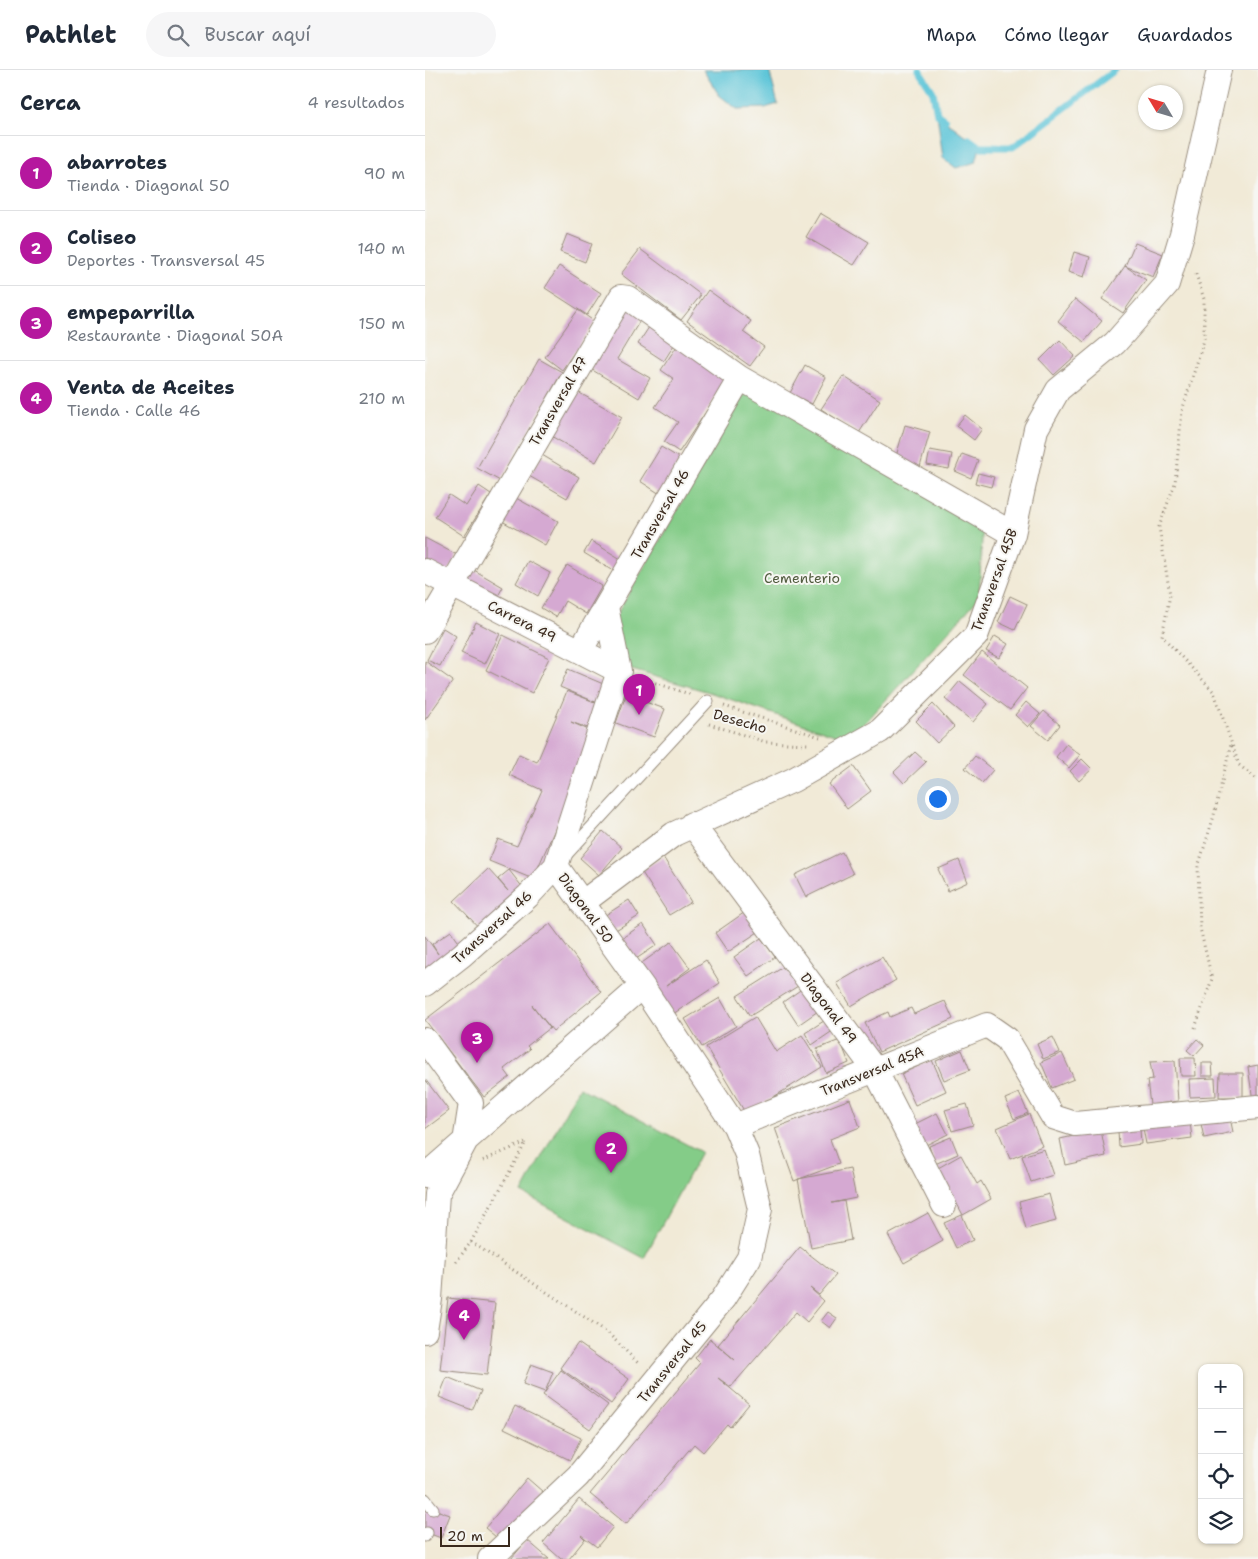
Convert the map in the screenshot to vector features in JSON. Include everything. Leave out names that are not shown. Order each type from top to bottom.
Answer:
[{"type":"street","name":"Transversal 45B","points":[[582,903],[674,834],[692,824],[793,780],[880,732],[976,636],[1013,534],[1035,429],[1058,390],[1115,343],[1167,284],[1182,234],[1219,70]]},
{"type":"street","name":"Transversal 47","points":[[425,631],[621,297],[628,298],[740,378]]},
{"type":"street","points":[[740,378],[1013,534]]},
{"type":"street","name":"Transversal 46","points":[[580,651],[740,378]]},
{"type":"street","name":"Carrera 49","points":[[425,571],[619,671]]},
{"type":"street","name":"Diagonal 50","points":[[606,607],[619,671],[556,866],[643,986],[735,1126]]},
{"type":"street","name":"Diagonal 49","points":[[692,824],[875,1070],[944,1205]]},
{"type":"street","name":"Transversal 46","points":[[425,984],[470,949],[528,896],[556,866]]},
{"type":"street","points":[[425,1331],[430,1300],[429,1187],[465,1142],[643,986]]},
{"type":"street","name":"Transversal 45A","points":[[735,1126],[987,1025],[1007,1039],[1053,1117],[1075,1124],[1258,1107]]},
{"type":"street","points":[[425,1040],[471,1103],[465,1142],[450,1170],[429,1187]]},
{"type":"street","name":"Transversal 45","points":[[490,1559],[578,1476],[723,1299],[749,1258],[760,1209],[747,1155],[735,1126]]},
{"type":"lane","points":[[556,866],[709,700]]},
{"type":"lane","points":[[425,1499],[433,1510]]},
{"type":"path","points":[[1195,271],[1204,299],[1204,340],[1181,411],[1175,483],[1159,527],[1170,595],[1162,636],[1214,692],[1239,765],[1258,780]]},
{"type":"path","points":[[619,671],[709,700],[846,751]]},
{"type":"path","name":"Desecho","points":[[693,718],[766,742],[821,744],[846,751]]},
{"type":"path","points":[[1195,1028],[1212,978],[1200,928],[1198,867],[1213,819],[1232,744]]},
{"type":"path","points":[[450,1170],[480,1162],[526,1142],[471,1242],[456,1263]]},
{"type":"path","points":[[471,1242],[607,1332],[656,1381]]},
{"type":"green space","name":"Cementerio","points":[[748,388],[983,520],[979,598],[865,723],[843,738],[709,692],[625,668],[614,619]]},
{"type":"green space","points":[[579,1087],[701,1152],[644,1258],[522,1193]]},
{"type":"water","points":[[703,70],[769,70],[778,104],[765,108],[737,109],[719,95]]},
{"type":"water","points":[[937,114],[980,147],[976,162],[956,168],[943,158]]},
{"type":"building","points":[[820,213],[869,242],[854,265],[806,237]]},
{"type":"building","points":[[567,234],[592,244],[585,262],[560,252]]},
{"type":"building","points":[[1135,243],[1163,254],[1153,277],[1125,266]]},
{"type":"building","points":[[640,249],[701,295],[681,320],[621,274]]},
{"type":"building","points":[[1074,252],[1090,257],[1084,277],[1068,272]]},
{"type":"building","points":[[559,266],[601,293],[587,315],[545,288]]},
{"type":"building","points":[[1125,266],[1146,280],[1123,313],[1102,299]]},
{"type":"building","points":[[708,290],[751,321],[743,332],[764,347],[750,366],[687,321]]},
{"type":"building","points":[[1075,299],[1102,321],[1084,342],[1058,321]]},
{"type":"building","points":[[626,307],[642,317],[617,359],[650,378],[639,398],[589,368]]},
{"type":"building","points":[[578,310],[595,322],[562,370],[545,357]]},
{"type":"building","points":[[653,321],[679,337],[664,361],[638,344]]},
{"type":"building","points":[[1060,340],[1075,356],[1054,375],[1040,360]]},
{"type":"building","points":[[679,343],[730,376],[679,452],[664,442],[678,422],[655,407],[674,379],[661,370]]},
{"type":"building","points":[[539,359],[562,372],[500,481],[477,468]]},
{"type":"building","points":[[805,365],[826,377],[812,404],[790,393]]},
{"type":"building","points":[[843,376],[880,400],[859,433],[821,409]]},
{"type":"building","points":[[576,391],[622,417],[596,462],[551,436]]},
{"type":"building","points":[[965,415],[982,429],[974,440],[956,426]]},
{"type":"building","points":[[905,425],[930,432],[920,467],[895,460]]},
{"type":"building","points":[[661,447],[681,459],[660,494],[640,481]]},
{"type":"building","points":[[930,450],[952,454],[949,469],[927,465]]},
{"type":"building","points":[[962,454],[978,460],[971,478],[955,471]]},
{"type":"building","points":[[542,455],[579,477],[567,498],[529,476]]},
{"type":"building","points":[[978,473],[994,477],[991,487],[975,483]]},
{"type":"building","points":[[479,486],[491,494],[464,536],[435,517],[449,495],[466,506]]},
{"type":"building","points":[[516,498],[558,521],[545,545],[502,521]]},
{"type":"building","points":[[425,538],[457,555],[445,577],[425,566]]},
{"type":"building","points":[[591,541],[621,559],[614,571],[584,553]]},
{"type":"building","points":[[528,561],[550,573],[538,596],[516,583]]},
{"type":"building","points":[[567,565],[602,586],[586,614],[565,601],[556,617],[541,608]]},
{"type":"building","points":[[474,570],[503,587],[493,605],[463,587]]},
{"type":"building","points":[[1010,596],[1027,604],[1015,630],[998,622]]},
{"type":"building","points":[[476,622],[500,634],[485,664],[461,653]]},
{"type":"building","points":[[443,628],[456,636],[440,666],[427,660]]},
{"type":"building","points":[[503,635],[549,658],[532,693],[486,670]]},
{"type":"building","points":[[995,636],[1008,644],[999,658],[986,651]]},
{"type":"building","points":[[982,652],[1027,688],[1010,710],[964,675]]},
{"type":"building","points":[[425,661],[453,681],[425,720]]},
{"type":"building","points":[[568,669],[608,686],[600,704],[560,687]]},
{"type":"building","points":[[960,681],[988,704],[973,722],[945,699]]},
{"type":"building","points":[[567,691],[602,705],[593,730],[571,722],[593,732],[588,754],[533,879],[489,861],[498,839],[517,846],[542,790],[509,775],[519,754],[537,762]]},
{"type":"building","points":[[626,695],[665,709],[654,737],[616,723]]},
{"type":"building","points":[[1026,702],[1040,714],[1028,727],[1015,715]]},
{"type":"building","points":[[933,704],[954,727],[937,743],[916,721]]},
{"type":"building","points":[[1044,711],[1060,725],[1048,740],[1031,726]]},
{"type":"building","points":[[1066,744],[1080,755],[1069,768],[1056,757]]},
{"type":"building","points":[[915,752],[926,762],[904,783],[894,772]]},
{"type":"building","points":[[975,756],[993,770],[982,783],[965,768]]},
{"type":"building","points":[[1082,759],[1092,769],[1079,781],[1070,771]]},
{"type":"building","points":[[853,766],[871,791],[847,809],[829,784]]},
{"type":"building","points":[[603,831],[622,848],[599,875],[580,858]]},
{"type":"building","points":[[842,852],[853,874],[806,897],[795,875]]},
{"type":"building","points":[[663,857],[691,902],[669,915],[641,871]]},
{"type":"building","points":[[959,860],[968,882],[948,891],[938,869]]},
{"type":"building","points":[[488,869],[508,891],[498,879],[509,870],[527,893],[483,932],[454,901]]},
{"type":"building","points":[[629,900],[639,916],[614,931],[604,916]]},
{"type":"building","points":[[748,910],[761,930],[728,952],[715,933]]},
{"type":"building","points":[[550,924],[601,992],[553,1031],[532,1005],[550,1028],[527,1046],[530,1049],[504,1069],[510,1077],[484,1097],[425,1020]]},
{"type":"building","points":[[643,924],[657,945],[636,959],[622,938]]},
{"type":"building","points":[[451,931],[465,951],[425,980],[425,936],[438,954],[432,944]]},
{"type":"building","points":[[761,938],[775,957],[748,976],[734,957]]},
{"type":"building","points":[[671,942],[690,968],[666,986],[706,960],[720,983],[673,1014],[639,965]]},
{"type":"building","points":[[882,957],[896,980],[851,1006],[837,983]]},
{"type":"building","points":[[785,966],[798,986],[750,1016],[737,996]]},
{"type":"building","points":[[806,986],[821,1009],[798,1025],[783,1002]]},
{"type":"building","points":[[720,998],[736,1026],[702,1047],[685,1019]]},
{"type":"building","points":[[945,1001],[953,1019],[879,1052],[865,1023],[888,1012],[890,1017],[911,1008],[914,1014]]},
{"type":"building","points":[[755,1017],[776,1052],[802,1035],[822,1067],[746,1114],[706,1047]]},
{"type":"building","points":[[827,1019],[834,1030],[812,1045],[805,1033]]},
{"type":"building","points":[[1053,1037],[1060,1052],[1043,1059],[1037,1044]]},
{"type":"building","points":[[1197,1039],[1204,1045],[1194,1056],[1187,1050]]},
{"type":"building","points":[[840,1040],[849,1063],[826,1073],[817,1049]]},
{"type":"building","points":[[962,1050],[970,1070],[944,1080],[936,1061]]},
{"type":"building","points":[[1062,1053],[1074,1079],[1052,1088],[1041,1062]]},
{"type":"building","points":[[1180,1058],[1195,1058],[1196,1076],[1181,1076]]},
{"type":"building","points":[[932,1060],[946,1091],[915,1105],[901,1074]]},
{"type":"building","points":[[1175,1061],[1178,1101],[1150,1105],[1147,1080],[1153,1079],[1150,1062]]},
{"type":"building","points":[[1202,1063],[1212,1063],[1213,1076],[1202,1076]]},
{"type":"building","points":[[1258,1065],[1258,1101],[1253,1101],[1248,1067]]},
{"type":"building","points":[[1220,1073],[1243,1073],[1243,1097],[1219,1097]]},
{"type":"building","points":[[1215,1078],[1216,1096],[1190,1097],[1189,1079]]},
{"type":"building","points":[[425,1079],[449,1111],[425,1129]]},
{"type":"building","points":[[1019,1093],[1028,1113],[1014,1119],[1005,1099]]},
{"type":"building","points":[[850,1099],[860,1127],[830,1139],[839,1164],[794,1181],[775,1128]]},
{"type":"building","points":[[967,1104],[973,1125],[952,1131],[945,1110]]},
{"type":"building","points":[[937,1113],[948,1134],[924,1146],[913,1125]]},
{"type":"building","points":[[1229,1113],[1233,1132],[1204,1138],[1200,1119]]},
{"type":"building","points":[[1029,1114],[1042,1146],[1010,1159],[997,1128]]},
{"type":"building","points":[[1190,1122],[1192,1138],[1146,1144],[1143,1128]]},
{"type":"building","points":[[1140,1129],[1141,1144],[1119,1147],[1118,1131]]},
{"type":"building","points":[[1101,1130],[1106,1156],[1065,1165],[1060,1139]]},
{"type":"building","points":[[951,1137],[958,1154],[935,1164],[929,1146]]},
{"type":"building","points":[[1044,1149],[1053,1175],[1031,1182],[1022,1156]]},
{"type":"building","points":[[961,1155],[977,1184],[981,1181],[991,1199],[963,1215],[938,1168]]},
{"type":"building","points":[[850,1169],[856,1198],[832,1203],[844,1201],[851,1240],[811,1248],[798,1179]]},
{"type":"building","points":[[1049,1194],[1056,1221],[1026,1229],[1019,1202]]},
{"type":"building","points":[[928,1213],[943,1241],[904,1263],[888,1235]]},
{"type":"building","points":[[962,1215],[973,1240],[956,1248],[944,1223]]},
{"type":"building","points":[[800,1247],[836,1275],[819,1295],[810,1288],[824,1301],[807,1322],[796,1312],[731,1387],[718,1378],[749,1404],[730,1427],[727,1424],[703,1452],[694,1444],[626,1524],[590,1494],[700,1363],[695,1358],[710,1339],[735,1360],[718,1345]]},
{"type":"building","points":[[448,1298],[495,1303],[487,1375],[440,1370]]},
{"type":"building","points":[[828,1312],[837,1318],[830,1328],[821,1321]]},
{"type":"building","points":[[578,1343],[629,1379],[611,1404],[560,1368]]},
{"type":"building","points":[[531,1364],[553,1372],[545,1392],[523,1384]]},
{"type":"building","points":[[561,1370],[608,1405],[590,1429],[543,1395]]},
{"type":"building","points":[[447,1377],[481,1391],[472,1410],[439,1397]]},
{"type":"building","points":[[515,1406],[581,1438],[570,1460],[504,1428]]},
{"type":"building","points":[[527,1478],[543,1492],[501,1541],[485,1528]]},
{"type":"building","points":[[579,1499],[613,1527],[597,1547],[581,1535],[585,1539],[569,1559],[561,1559],[543,1543]]},
{"type":"building","points":[[425,1506],[450,1515],[441,1538],[425,1532]]},
{"type":"building","points":[[527,1540],[549,1559],[511,1559]]},
{"type":"waterway","points":[[919,70],[933,92],[937,114],[945,120]]},
{"type":"waterway","points":[[969,139],[980,147],[1013,147],[1115,70]]},
{"type":"place","name":"abarrotes","points":[[639,715]]},
{"type":"place","name":"empeparrilla","points":[[477,1063]]},
{"type":"place","name":"Coliseo","points":[[611,1173]]},
{"type":"place","name":"Venta de Aceites","points":[[464,1340]]}]
